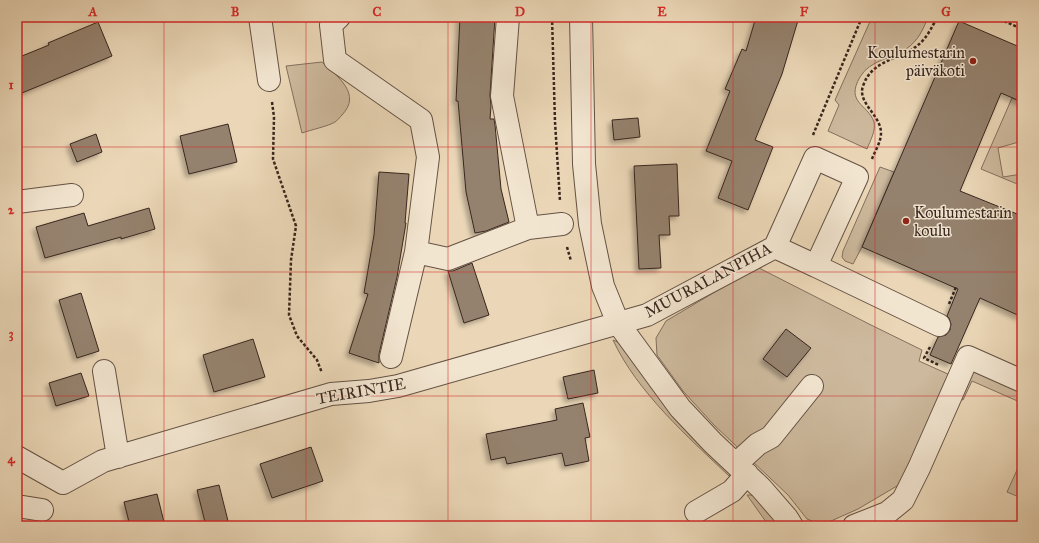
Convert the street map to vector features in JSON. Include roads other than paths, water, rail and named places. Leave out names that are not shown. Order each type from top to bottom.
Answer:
[{"type":"street","points":[[260,17],[269,80]]},
{"type":"street","points":[[339,17],[331,25],[335,60],[421,120],[428,157],[416,252],[391,357]]},
{"type":"street","points":[[508,17],[502,96],[528,228]]},
{"type":"street","points":[[581,17],[584,164],[590,224],[603,286],[618,323],[680,408],[713,443],[761,488],[792,526]]},
{"type":"street","name":"MUURALANPIHA","points":[[618,323],[647,315],[775,247],[813,149],[857,177],[816,266]]},
{"type":"street","points":[[17,202],[72,195]]},
{"type":"street","points":[[416,252],[448,259],[528,228],[562,224]]},
{"type":"street","points":[[775,247],[939,325]]},
{"type":"street","name":"TEIRINTIE","points":[[17,457],[63,483],[103,461],[331,394],[369,391],[398,386],[618,323]]},
{"type":"street","points":[[854,526],[887,513],[903,500],[919,468],[968,357],[1022,381]]},
{"type":"street","points":[[104,371],[118,457]]},
{"type":"street","points":[[696,512],[732,491],[741,469],[758,444],[771,438],[812,386]]},
{"type":"street","points":[[17,506],[42,510]]},
{"type":"place","name":"Koulumestarin päiväkoti","points":[[973,61]]},
{"type":"place","name":"Koulumestarin koulu","points":[[906,221]]}]
